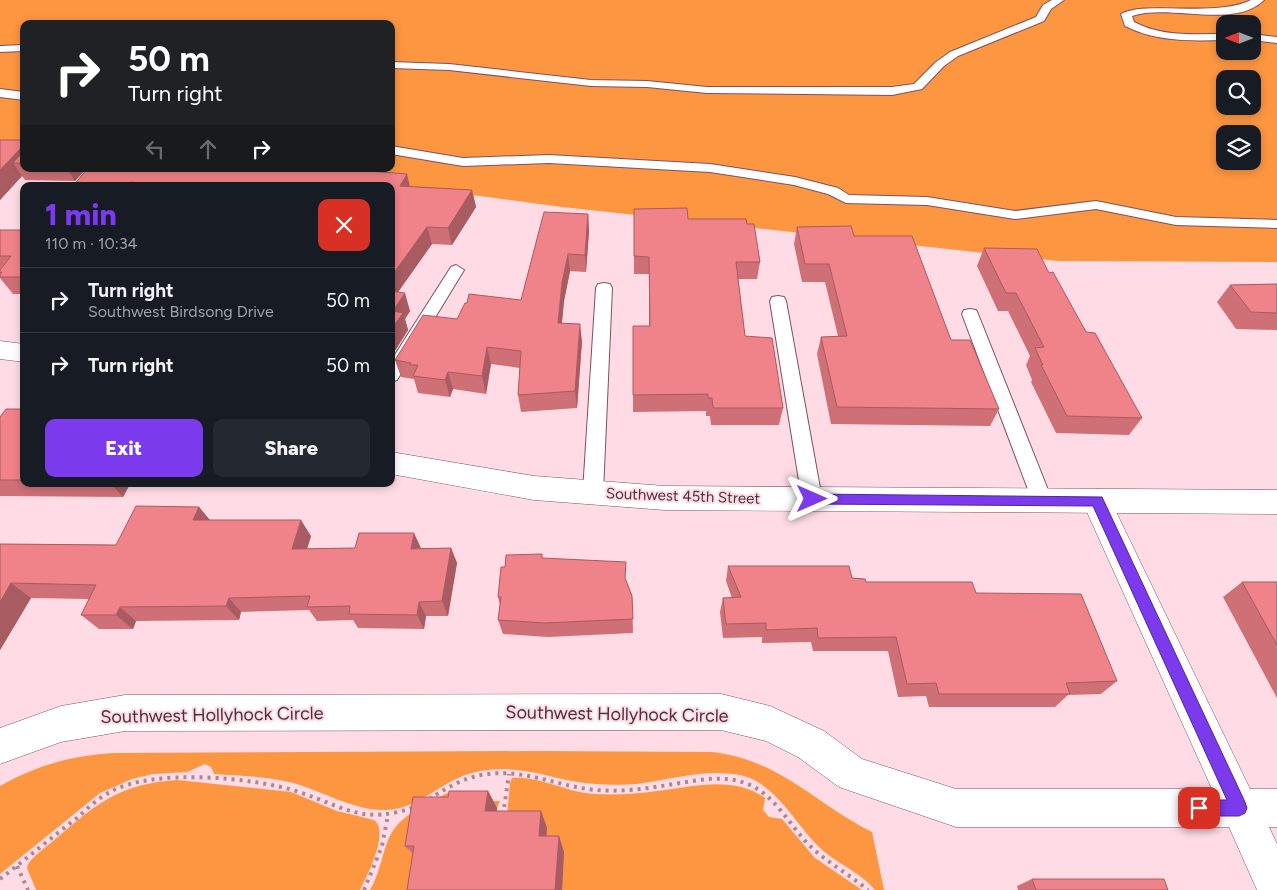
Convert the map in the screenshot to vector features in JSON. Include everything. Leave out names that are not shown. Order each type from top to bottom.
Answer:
[{"type":"street","points":[[0,350],[20,352]]},
{"type":"street","name":"Southwest 45th Street","points":[[395,464],[534,488],[665,498],[1277,502]]},
{"type":"street","points":[[1097,501],[1277,888]]},
{"type":"street","name":"Southwest Hollyhock Circle","points":[[0,746],[25,734],[80,718],[125,713],[721,712],[770,724],[811,744],[852,774],[956,808],[1277,808]]},
{"type":"lane","points":[[395,65],[450,67],[563,80],[646,84],[707,90],[892,91],[918,88],[940,64],[954,54],[1040,20],[1047,7],[1058,0]]},
{"type":"lane","points":[[1216,37],[1181,37],[1139,30],[1129,24],[1126,14],[1134,9],[1153,6],[1212,11],[1234,10],[1259,0]]},
{"type":"lane","points":[[1261,38],[1277,40]]},
{"type":"lane","points":[[0,49],[20,48]]},
{"type":"lane","points":[[0,93],[20,96]]},
{"type":"lane","points":[[395,151],[463,162],[549,159],[710,168],[795,181],[833,190],[846,199],[927,201],[1015,215],[1096,206],[1176,221],[1277,224]]},
{"type":"lane","points":[[395,369],[456,270]]},
{"type":"lane","points":[[593,492],[604,288]]},
{"type":"lane","points":[[778,300],[812,499]]},
{"type":"lane","points":[[970,314],[1042,500]]},
{"type":"path","points":[[502,820],[509,774]]},
{"type":"path","points":[[0,879],[109,792],[129,783],[153,778],[176,776],[277,785],[355,811],[377,816],[388,815],[415,807],[454,784],[474,777],[509,774],[548,779],[595,790],[658,787],[704,778],[725,778],[748,784],[763,791],[808,844],[827,861],[852,875],[868,890]]},
{"type":"path","points":[[364,890],[382,846],[388,815]]},
{"type":"path","points":[[18,866],[28,890]]},
{"type":"shaded area","points":[[0,0],[1277,0],[1277,262],[1058,261],[562,207],[395,185],[395,182],[373,182],[298,172],[395,172],[395,20],[20,20],[20,148],[0,148]]},
{"type":"shaded area","points":[[712,752],[758,764],[778,773],[851,821],[872,832],[884,890],[875,890],[869,883],[825,852],[811,839],[773,793],[752,779],[720,773],[685,776],[636,784],[605,785],[508,769],[464,775],[410,804],[386,810],[350,804],[304,786],[283,781],[214,774],[211,767],[205,764],[187,772],[153,774],[132,779],[100,793],[0,874],[0,786],[28,772],[72,758],[119,753]]},
{"type":"shaded area","points":[[512,778],[532,779],[575,791],[595,794],[634,794],[712,784],[739,787],[752,791],[765,798],[763,810],[769,817],[782,819],[815,858],[862,890],[562,890],[507,817]]},
{"type":"shaded area","points":[[177,780],[291,792],[337,811],[374,820],[380,834],[376,854],[360,890],[36,890],[27,868],[28,864],[87,813],[112,796],[126,790],[158,782]]},
{"type":"shaded area","points":[[447,793],[471,801],[500,801],[497,808],[462,808],[425,890],[370,890],[378,873],[387,843],[397,826],[420,807]]},
{"type":"building","points":[[0,140],[20,140],[20,149],[0,170]]},
{"type":"building","points":[[20,155],[20,163],[13,163]]},
{"type":"building","points":[[85,172],[382,172],[407,174],[400,186],[472,190],[448,228],[427,227],[395,271],[395,182],[76,182]]},
{"type":"building","points":[[687,208],[688,219],[746,219],[747,224],[754,224],[760,262],[736,262],[745,336],[772,338],[783,408],[713,408],[712,398],[708,398],[708,394],[633,395],[633,326],[650,326],[649,257],[634,256],[634,209]]},
{"type":"building","points":[[544,212],[588,214],[585,255],[568,254],[562,283],[558,323],[580,324],[575,391],[518,395],[521,351],[487,347],[482,376],[448,372],[445,380],[413,376],[418,365],[410,365],[411,363],[395,360],[423,315],[457,319],[465,303],[467,303],[469,294],[521,300]]},
{"type":"building","points":[[851,226],[854,236],[912,236],[951,340],[970,340],[999,409],[837,407],[821,337],[847,336],[829,264],[805,264],[797,227]]},
{"type":"building","points":[[0,230],[20,230],[20,277],[0,277],[2,272],[0,273],[0,270],[11,256],[0,256]]},
{"type":"building","points":[[984,248],[1037,249],[1049,273],[1053,272],[1086,332],[1095,333],[1142,418],[1067,416],[1041,365],[1043,365],[1035,348],[1044,347],[1016,293],[1006,293]]},
{"type":"building","points":[[1277,284],[1277,313],[1251,312],[1230,285]]},
{"type":"building","points":[[395,292],[405,293],[395,308]]},
{"type":"building","points":[[395,311],[403,313],[395,324]]},
{"type":"building","points":[[6,409],[20,409],[20,480],[0,480],[0,417]]},
{"type":"building","points":[[136,506],[199,507],[193,520],[301,520],[292,549],[355,548],[359,533],[414,533],[411,549],[451,548],[442,601],[419,602],[417,615],[349,614],[350,606],[307,607],[310,596],[229,598],[226,606],[120,607],[116,615],[81,615],[96,585],[11,583],[0,602],[0,544],[116,545]]},
{"type":"building","points":[[542,554],[542,558],[626,562],[625,578],[632,596],[633,619],[545,623],[498,620],[501,597],[498,597],[501,567],[505,567],[506,555]]},
{"type":"building","points":[[728,566],[849,566],[852,578],[865,579],[866,582],[972,582],[976,593],[1081,594],[1117,681],[1066,683],[1070,694],[939,694],[936,683],[907,684],[896,637],[818,638],[817,628],[766,630],[766,623],[726,624],[723,598],[741,597]]},
{"type":"building","points":[[1242,582],[1277,582],[1277,645]]},
{"type":"building","points":[[449,791],[488,791],[485,811],[541,811],[539,836],[559,836],[555,890],[407,890],[414,846],[405,846],[413,797],[448,797]]},
{"type":"building","points":[[1032,879],[1164,879],[1168,890],[1036,890]]},
{"type":"route","points":[[812,499],[1097,501],[1239,808],[1199,808]]}]
